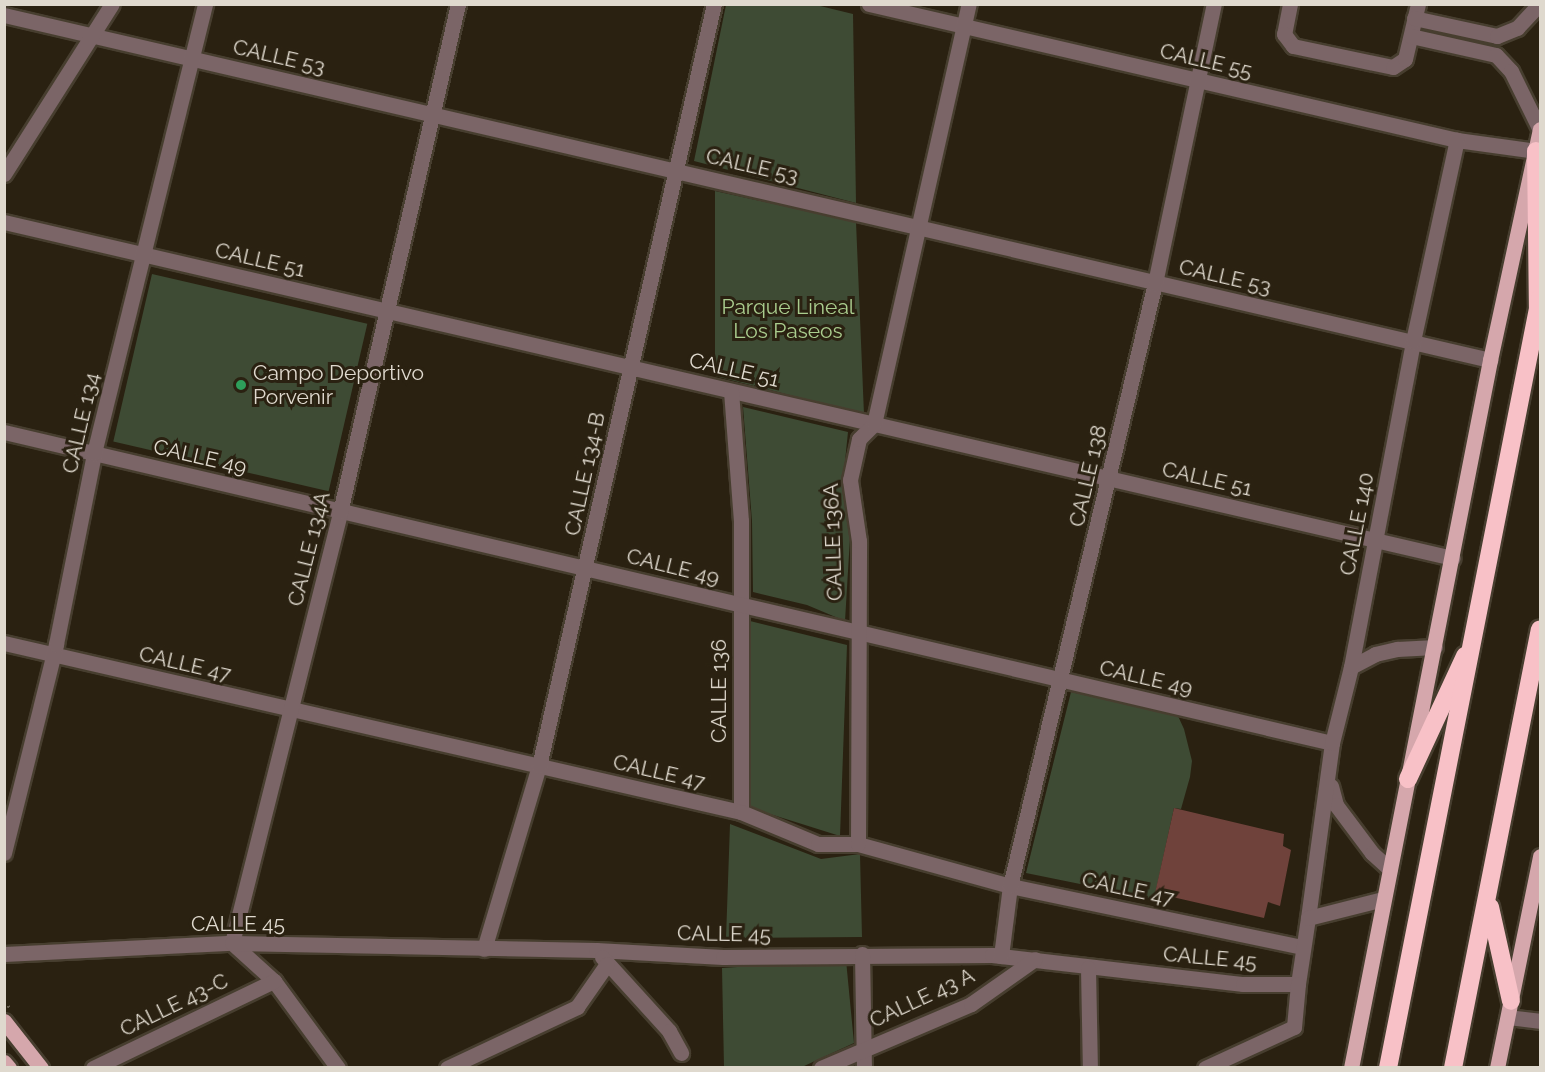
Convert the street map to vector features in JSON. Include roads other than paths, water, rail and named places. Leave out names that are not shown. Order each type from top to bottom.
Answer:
[{"type":"highway","points":[[1388,1068],[1477,630],[1539,305],[1536,151]]},
{"type":"highway","points":[[1408,779],[1477,630]]},
{"type":"highway","points":[[1453,1068],[1540,630]]},
{"type":"highway","points":[[1488,893],[1510,1009]]},
{"type":"main road","points":[[1351,1068],[1453,558],[1490,360],[1540,130]]},
{"type":"main road","points":[[1497,1068],[1540,856]]},
{"type":"main road","points":[[4,1021],[41,1068]]},
{"type":"main road","points":[[4,1062],[9,1068]]},
{"type":"street","points":[[4,174],[112,4]]},
{"type":"street","name":"CALLE 134","points":[[4,853],[52,654],[94,453],[205,4]]},
{"type":"street","name":"CALLE 134A","points":[[232,944],[340,512],[458,4]]},
{"type":"street","name":"CALLE 134-B","points":[[484,949],[539,765],[587,566],[629,367],[677,170],[714,4]]},
{"type":"street","name":"CALLE 55","points":[[869,4],[1457,140],[1536,151]]},
{"type":"street","name":"CALLE 136A","points":[[858,844],[856,633],[859,541],[850,480],[859,439],[874,424],[969,4]]},
{"type":"street","name":"CALLE 138","points":[[1001,956],[1010,886],[1155,283],[1214,4]]},
{"type":"street","points":[[1290,4],[1284,34],[1293,45],[1393,67],[1405,59],[1416,11],[1497,36],[1517,28],[1539,4]]},
{"type":"street","name":"CALLE 53","points":[[4,15],[1490,360]]},
{"type":"street","points":[[1411,36],[1496,55],[1511,70],[1540,130]]},
{"type":"street","name":"CALLE 140","points":[[1308,918],[1332,744],[1352,667],[1413,341],[1457,140]]},
{"type":"street","name":"CALLE 51","points":[[4,222],[1453,558]]},
{"type":"street","name":"CALLE 136","points":[[731,390],[741,521],[739,605],[741,813]]},
{"type":"street","name":"CALLE 49","points":[[4,432],[340,512],[587,566],[856,633],[1332,744]]},
{"type":"street","name":"CALLE 47","points":[[4,643],[741,813],[818,844],[858,844],[1010,886],[1301,947]]},
{"type":"street","points":[[1352,667],[1375,654],[1397,648],[1435,647]]},
{"type":"street","points":[[1329,777],[1336,805],[1372,853],[1390,869]]},
{"type":"street","points":[[1205,1068],[1294,1027],[1301,947],[1308,918],[1383,900]]},
{"type":"street","points":[[232,944],[274,981],[338,1068]]},
{"type":"street","name":"CALLE 45","points":[[4,954],[232,944],[597,950],[723,957],[862,954],[1001,956],[1088,968],[1243,984],[1298,984]]},
{"type":"street","points":[[597,950],[607,964],[669,1031],[681,1053]]},
{"type":"street","points":[[862,954],[864,1068]]},
{"type":"street","name":"CALLE 43 A","points":[[821,1068],[863,1048],[970,1004],[1035,959]]},
{"type":"street","points":[[447,1068],[577,1007],[607,964]]},
{"type":"street","points":[[1088,968],[1090,1068]]},
{"type":"street","name":"CALLE 43-C","points":[[93,1068],[274,981]]},
{"type":"street","points":[[1510,1009],[1540,1021]]},
{"type":"place","name":"Campo Deportivo Porvenir","points":[[241,385]]},
{"type":"park label","name":"Parque Lineal Los Paseos","points":[[788,319]]}]
